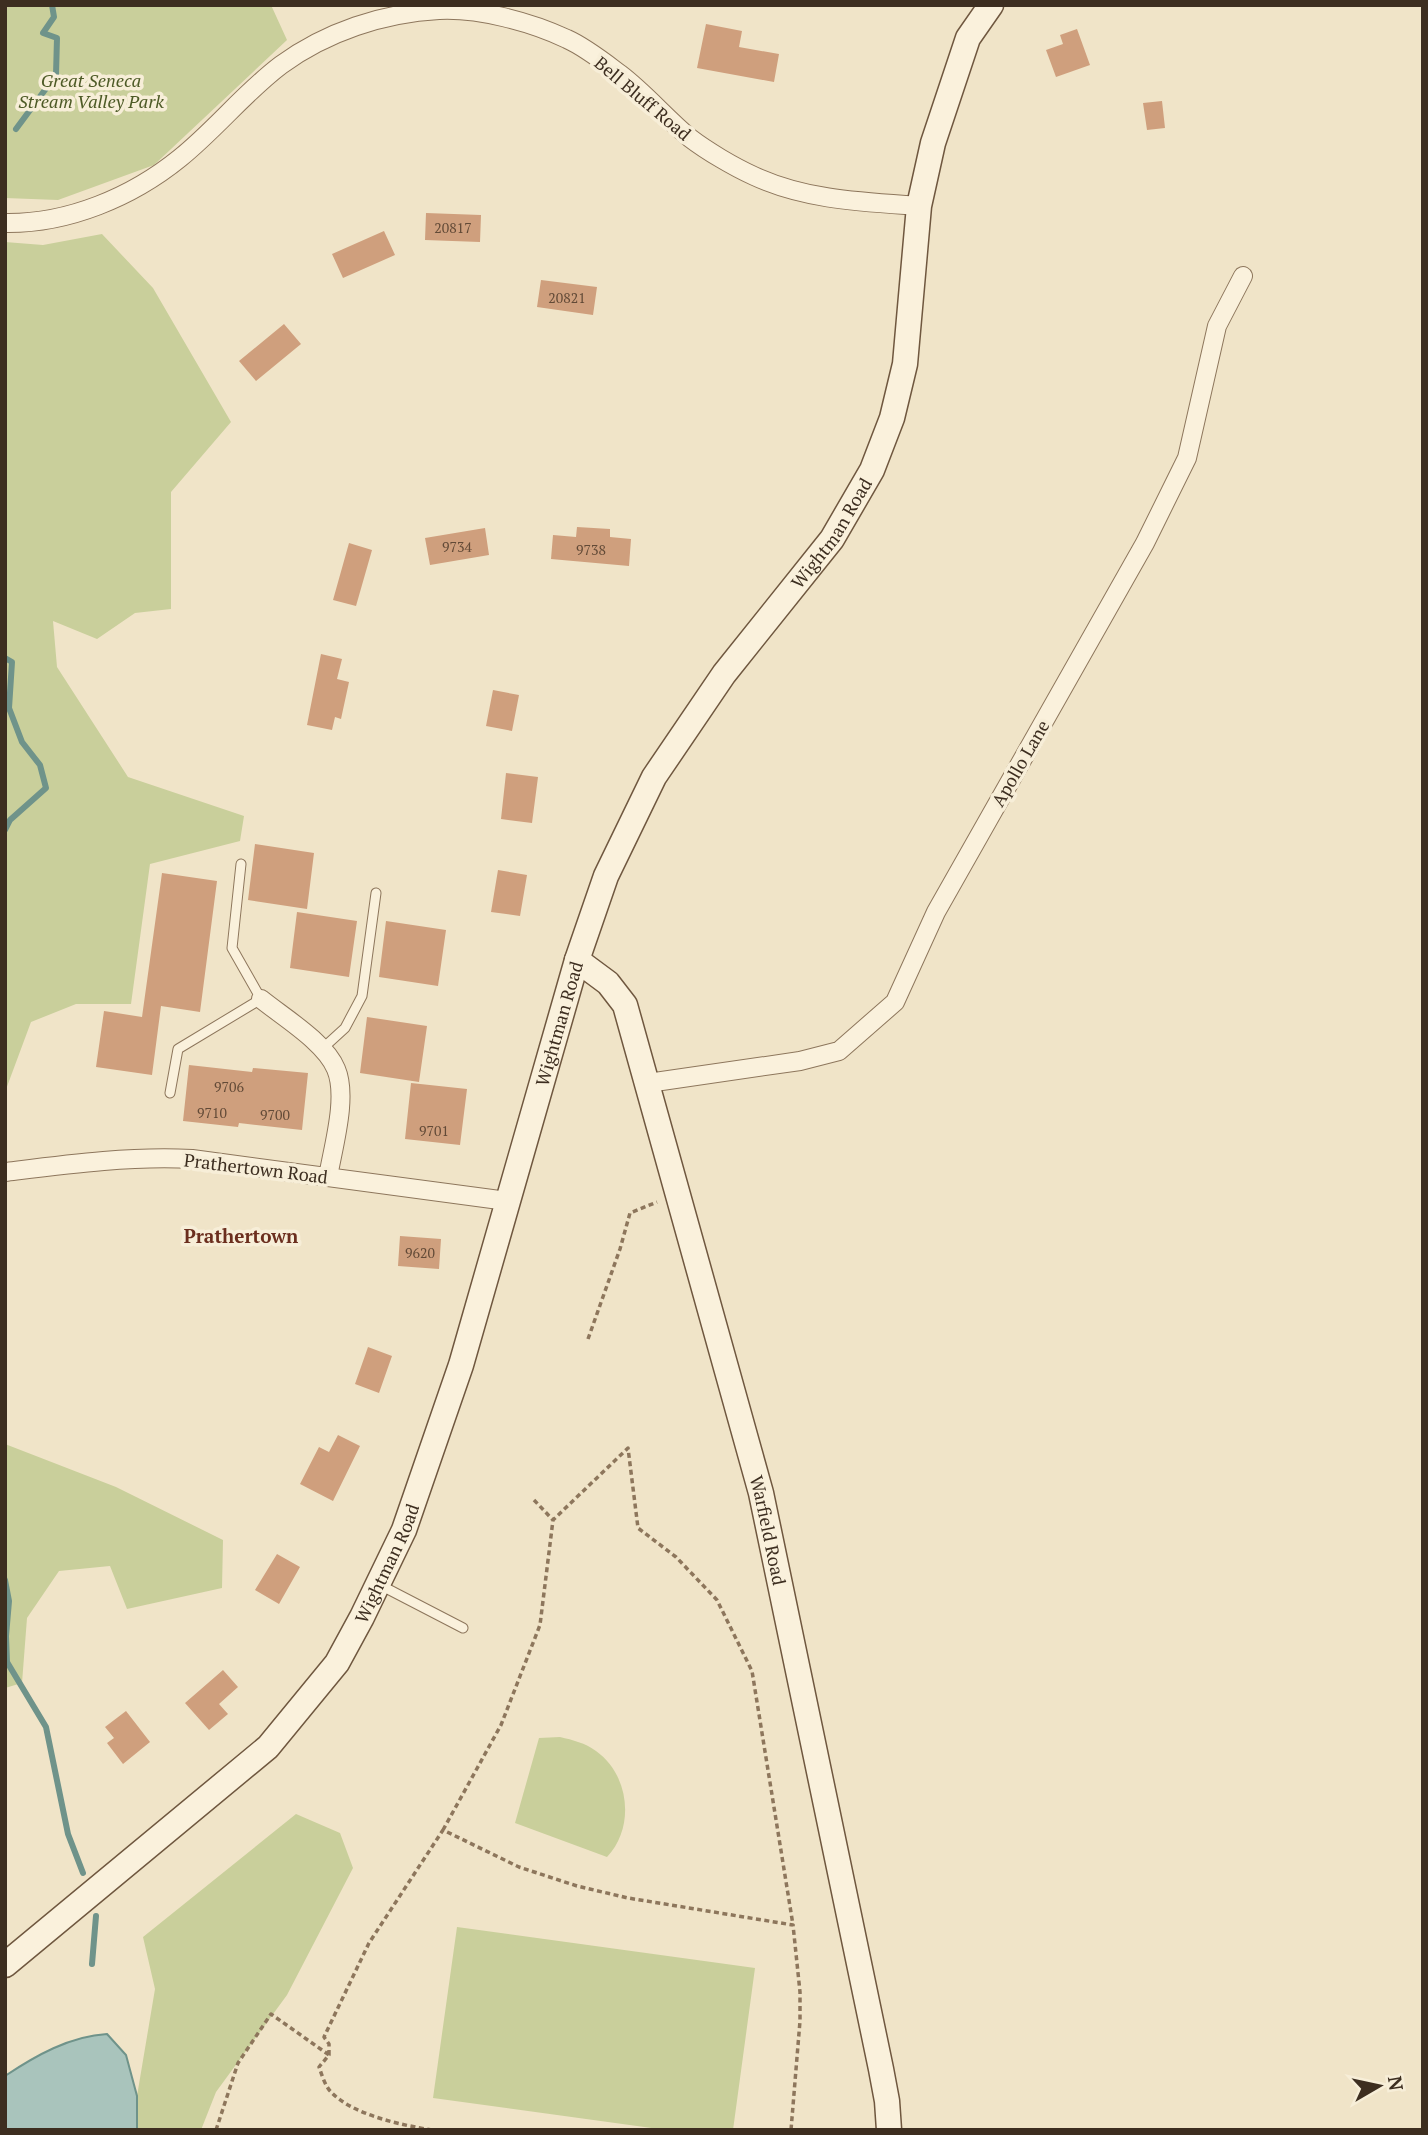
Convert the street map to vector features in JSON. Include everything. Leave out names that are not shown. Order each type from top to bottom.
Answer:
[{"type":"main road","name":"Wightman Road","points":[[5,1965],[268,1747],[337,1663],[378,1584],[404,1530],[461,1365],[577,960],[606,876],[654,777],[724,674],[832,539],[872,470],[892,418],[905,364],[919,206],[933,143],[968,38],[991,5]]},
{"type":"main road","name":"Warfield Road","points":[[577,960],[608,983],[625,1005],[761,1493],[887,2101],[889,2130]]},
{"type":"street","name":"Bell Bluff Road","points":[[5,223],[51,220],[117,198],[144,184],[181,158],[280,66],[303,51],[377,19],[441,10],[500,16],[568,39],[621,75],[692,139],[752,175],[790,190],[830,199],[919,206]]},
{"type":"street","name":"Apollo Lane","points":[[648,1083],[800,1061],[839,1051],[895,1002],[936,912],[1145,543],[1187,458],[1217,326],[1242,276]]},
{"type":"street","points":[[261,999],[322,1049],[336,1069],[341,1094],[328,1177]]},
{"type":"street","name":"Prathertown Road","points":[[5,1172],[146,1157],[192,1159],[507,1201]]},
{"type":"lane","points":[[170,1093],[178,1049],[261,999],[232,948],[242,864]]},
{"type":"lane","points":[[322,1049],[345,1028],[362,996],[376,893]]},
{"type":"lane","points":[[378,1584],[463,1628]]},
{"type":"path","points":[[588,1339],[620,1250],[630,1213],[678,1193]]},
{"type":"path","points":[[432,2130],[385,2120],[344,2103],[328,2090],[319,2067],[329,2055],[329,2044],[324,2037],[369,1944],[443,1830],[501,1724],[540,1625],[552,1520],[628,1448],[638,1528],[676,1557],[717,1600],[752,1671],[793,1925],[800,1992],[791,2130]]},
{"type":"path","points":[[534,1500],[552,1520]]},
{"type":"path","points":[[443,1830],[519,1867],[577,1886],[628,1898],[793,1925]]},
{"type":"path","points":[[216,2130],[238,2063],[271,2014],[329,2055]]},
{"type":"green space","name":"Great Seneca Stream Valley Park","points":[[5,5],[271,5],[287,40],[154,165],[58,200],[5,198]]},
{"type":"green space","points":[[102,234],[153,288],[231,422],[171,492],[171,609],[135,613],[97,639],[53,621],[57,667],[128,777],[244,816],[240,841],[150,864],[131,1004],[76,1004],[31,1022],[5,1092],[5,242],[43,245]]},
{"type":"green space","points":[[5,1444],[116,1487],[223,1540],[222,1588],[127,1609],[110,1566],[59,1571],[27,1618],[22,1683],[5,1688]]},
{"type":"green space","points":[[560,1737],[596,1751],[607,1761],[622,1787],[625,1817],[622,1832],[607,1857],[515,1823],[539,1738]]},
{"type":"green space","points":[[296,1814],[340,1833],[353,1868],[287,1995],[216,2092],[201,2130],[137,2130],[137,2096],[155,1989],[143,1937]]},
{"type":"green space","points":[[457,1927],[755,1968],[733,2130],[666,2130],[433,2098]]},
{"type":"water","points":[[107,2034],[126,2055],[137,2096],[137,2130],[5,2130],[5,2076],[41,2054],[66,2043]]},
{"type":"building","points":[[706,24],[742,31],[739,47],[779,54],[774,82],[697,68]]},
{"type":"building","points":[[1077,29],[1090,65],[1056,77],[1046,50],[1063,44],[1060,35]]},
{"type":"building","points":[[1162,101],[1165,128],[1147,130],[1143,103]]},
{"type":"building","points":[[426,213],[481,215],[480,242],[425,240]]},
{"type":"building","points":[[384,231],[395,255],[343,278],[332,254]]},
{"type":"building","points":[[541,280],[597,287],[593,315],[537,307]]},
{"type":"building","points":[[284,324],[301,344],[256,381],[239,361]]},
{"type":"building","points":[[577,527],[610,529],[610,537],[631,539],[629,566],[551,559],[553,535],[576,537]]},
{"type":"building","points":[[485,528],[489,555],[430,565],[425,538]]},
{"type":"building","points":[[349,543],[372,550],[356,606],[333,600]]},
{"type":"building","points":[[321,654],[342,659],[337,679],[349,682],[341,719],[335,717],[332,730],[307,725]]},
{"type":"building","points":[[493,690],[519,695],[512,731],[486,726]]},
{"type":"building","points":[[506,773],[538,777],[532,823],[501,819]]},
{"type":"building","points":[[255,844],[314,853],[307,909],[248,900]]},
{"type":"building","points":[[498,870],[527,875],[520,916],[491,912]]},
{"type":"building","points":[[162,873],[217,881],[200,1012],[161,1006],[152,1075],[96,1067],[104,1011],[142,1017]]},
{"type":"building","points":[[297,912],[357,921],[349,977],[290,968]]},
{"type":"building","points":[[386,921],[446,930],[438,986],[379,977]]},
{"type":"building","points":[[367,1017],[427,1026],[419,1082],[360,1073]]},
{"type":"building","points":[[189,1065],[252,1072],[253,1068],[308,1073],[302,1130],[239,1123],[238,1127],[183,1121]]},
{"type":"building","points":[[411,1083],[467,1089],[460,1145],[405,1139]]},
{"type":"building","points":[[400,1236],[441,1239],[439,1269],[398,1266]]},
{"type":"building","points":[[368,1347],[392,1356],[379,1393],[355,1384]]},
{"type":"building","points":[[338,1435],[360,1446],[333,1501],[300,1484],[319,1447],[329,1452]]},
{"type":"building","points":[[277,1554],[300,1567],[279,1604],[255,1590]]},
{"type":"building","points":[[223,1670],[238,1687],[219,1704],[228,1714],[209,1730],[185,1703]]},
{"type":"building","points":[[126,1711],[150,1742],[123,1764],[107,1743],[114,1738],[105,1727]]},
{"type":"waterway","points":[[16,129],[56,75],[57,38],[43,33],[54,17],[52,5]]},
{"type":"waterway","points":[[5,658],[12,662],[9,708],[22,742],[40,765],[46,788],[10,820],[5,830]]},
{"type":"waterway","points":[[5,1580],[9,1601],[7,1662],[46,1727],[68,1834],[83,1873]]},
{"type":"waterway","points":[[92,1964],[96,1916]]},
{"type":"district","name":"Prathertown","points":[[241,1235]]}]
